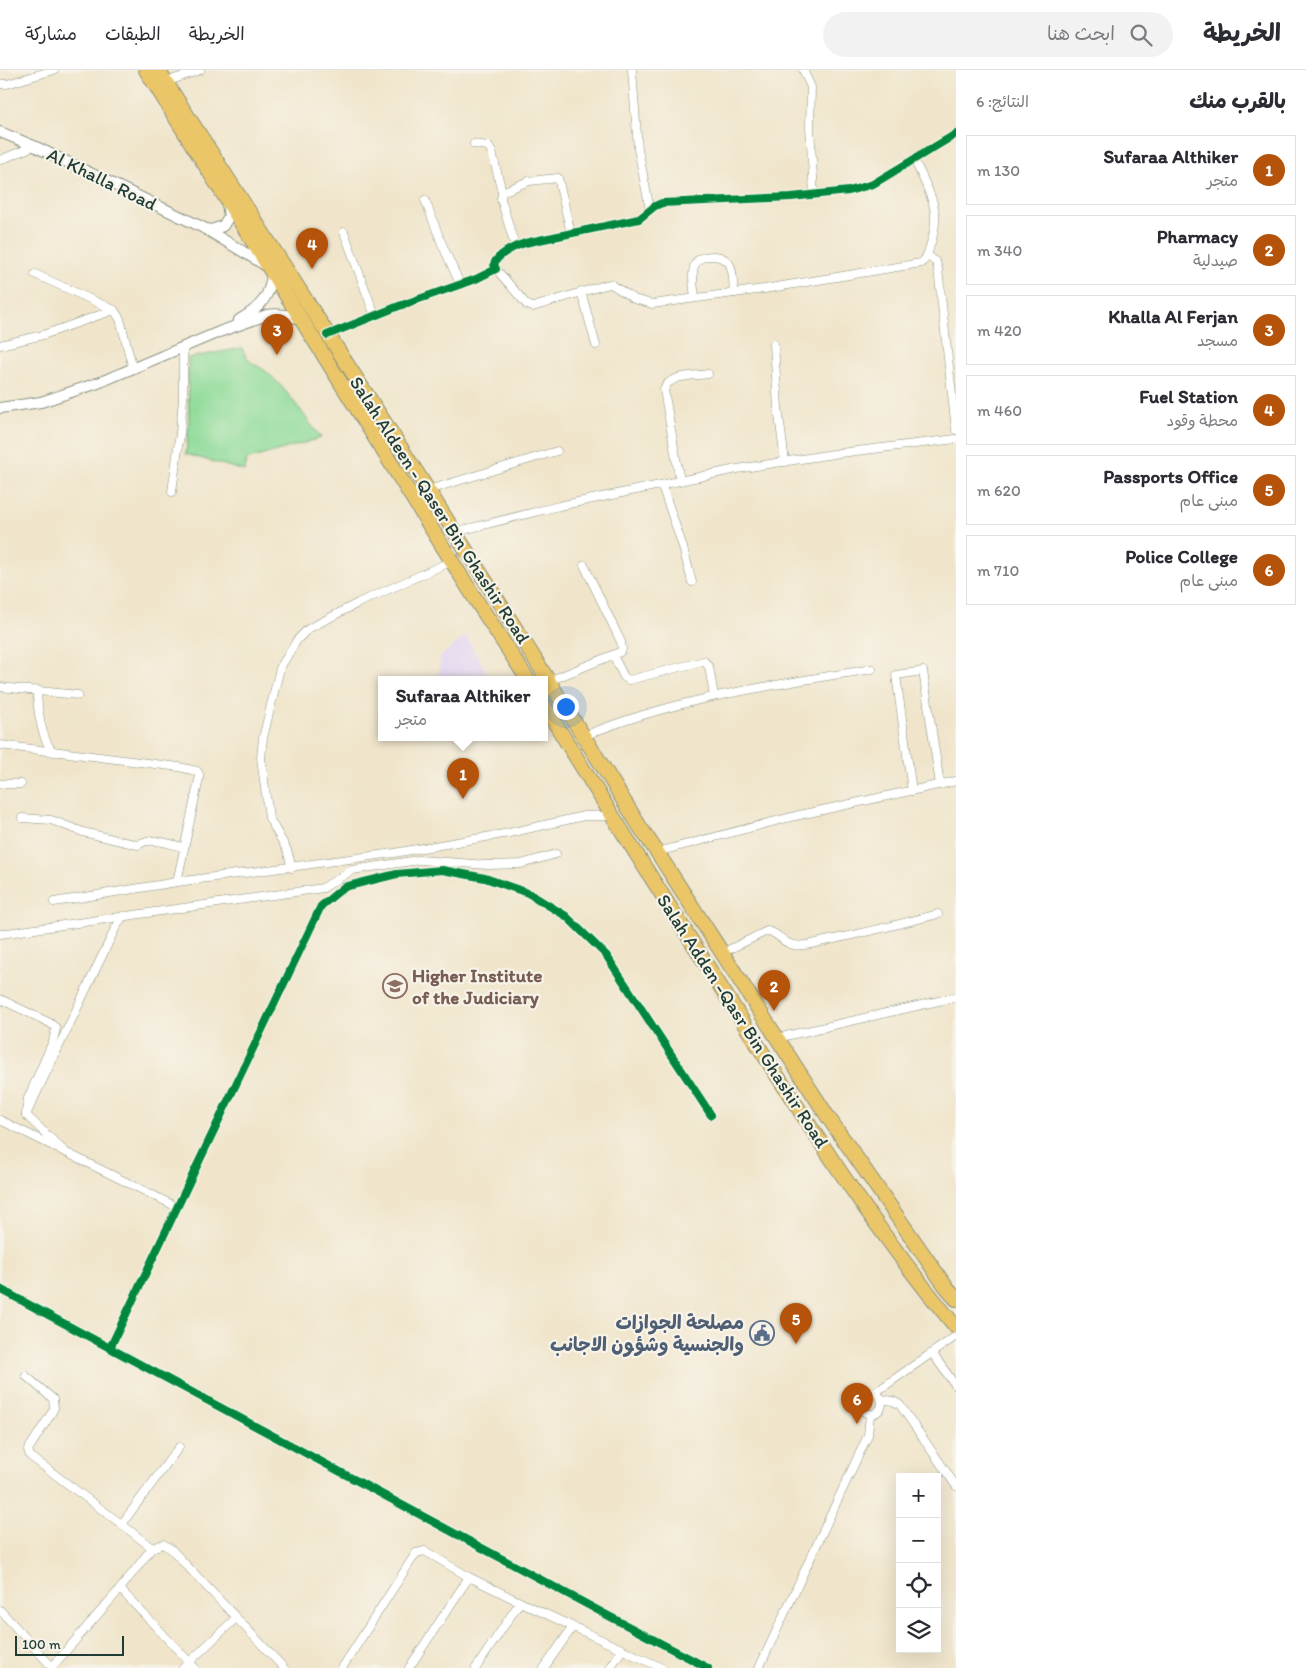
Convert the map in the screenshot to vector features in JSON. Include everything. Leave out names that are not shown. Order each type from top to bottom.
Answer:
[{"type":"highway","points":[[146,70],[525,676]]},
{"type":"highway","name":"Salah Aldeen - Qaser Bin Ghashir Road","points":[[162,76],[546,676]]},
{"type":"highway","name":"Salah Aldeen - Qaser Bin Ghashir Road","points":[[549,681],[828,1117],[956,1299]]},
{"type":"highway","name":"Salah Adden -Qasr Bin Ghashir Road","points":[[548,711],[638,858],[856,1197],[926,1292],[956,1328]]},
{"type":"highway","points":[[610,812],[619,808],[622,803],[621,796]]},
{"type":"highway","points":[[638,858],[640,845],[644,843],[655,849]]},
{"type":"street","points":[[0,84],[7,84],[54,70]]},
{"type":"street","points":[[162,76],[200,70]]},
{"type":"street","points":[[632,70],[638,149],[650,210]]},
{"type":"street","points":[[803,70],[811,87],[810,127],[814,194]]},
{"type":"street","name":"Al Khalla Road","points":[[0,132],[34,146],[204,228],[271,269]]},
{"type":"street","points":[[914,160],[935,209],[937,221],[936,231],[927,256],[921,263],[652,304],[634,299],[611,284],[581,291],[536,307],[527,305],[496,269],[495,261],[515,246],[639,218],[655,206],[668,202],[814,194],[861,188],[873,184],[956,134]]},
{"type":"street","points":[[474,144],[483,144],[490,148],[502,192],[501,199],[515,246]]},
{"type":"street","points":[[0,160],[34,146]]},
{"type":"street","points":[[502,192],[528,181],[558,178],[571,233]]},
{"type":"street","points":[[204,228],[217,229],[227,222],[229,216],[226,200]]},
{"type":"street","points":[[425,200],[460,284]]},
{"type":"street","points":[[344,232],[375,316]]},
{"type":"street","points":[[927,256],[935,260],[938,269],[956,430]]},
{"type":"street","points":[[695,298],[693,270],[696,260],[701,257],[722,257],[728,262],[731,268],[734,293]]},
{"type":"street","points":[[0,408],[41,402],[98,383],[183,349],[219,332],[259,307],[269,290],[271,269]]},
{"type":"street","points":[[327,335],[496,269]]},
{"type":"street","points":[[34,274],[114,310],[120,319],[133,369]]},
{"type":"street","points":[[581,291],[596,344]]},
{"type":"street","points":[[0,345],[43,336],[114,310]]},
{"type":"street","points":[[219,332],[274,314],[289,315],[303,321]]},
{"type":"street","points":[[774,344],[778,408],[785,462]]},
{"type":"street","points":[[172,492],[183,398],[183,349]]},
{"type":"street","points":[[680,482],[664,390],[665,386],[672,380],[708,374]]},
{"type":"street","points":[[455,532],[559,506],[737,469],[840,453],[956,439]]},
{"type":"street","points":[[428,490],[557,451]]},
{"type":"street","points":[[662,486],[682,544],[692,582]]},
{"type":"street","points":[[292,868],[287,850],[269,818],[261,758],[262,738],[280,668],[285,658],[308,628],[358,603],[452,561]]},
{"type":"street","points":[[549,681],[621,650],[621,642],[584,565]]},
{"type":"street","points":[[613,655],[624,677],[629,680],[704,661],[709,668],[714,696]]},
{"type":"street","points":[[584,736],[612,724],[668,707],[714,696],[872,669]]},
{"type":"street","points":[[912,791],[896,675],[923,671],[940,784]]},
{"type":"street","points":[[0,687],[78,695]]},
{"type":"street","points":[[37,690],[38,713],[50,749],[55,752]]},
{"type":"street","points":[[0,745],[76,753],[197,771],[199,779],[177,882]]},
{"type":"street","points":[[655,849],[956,781]]},
{"type":"street","points":[[0,784],[21,784]]},
{"type":"street","points":[[54,902],[177,882],[394,853],[509,833],[610,812]]},
{"type":"street","points":[[22,818],[51,820],[83,832],[138,845],[151,841],[184,847]]},
{"type":"street","points":[[1,936],[123,916],[323,888],[352,870],[419,860],[488,865],[521,864],[556,854]]},
{"type":"street","points":[[110,1348],[321,906],[344,887],[397,874],[442,870],[485,878],[524,892],[566,916],[606,955],[711,1115]]},
{"type":"street","points":[[722,953],[768,930],[772,931],[786,943],[802,945],[938,914]]},
{"type":"street","points":[[26,1115],[123,916]]},
{"type":"street","points":[[777,1038],[956,998]]},
{"type":"street","points":[[0,999],[50,1023],[56,1028],[53,1041],[28,1098],[26,1115]]},
{"type":"street","points":[[26,1115],[64,1151]]},
{"type":"street","points":[[0,1120],[177,1207]]},
{"type":"street","points":[[0,1289],[708,1668]]},
{"type":"street","points":[[882,1399],[881,1408],[875,1414],[866,1413],[860,1407],[861,1398],[867,1392],[876,1392],[956,1336]]},
{"type":"street","points":[[932,1353],[956,1386]]},
{"type":"street","points":[[26,1376],[53,1399],[54,1408],[28,1450],[30,1456],[152,1548]]},
{"type":"street","points":[[876,1392],[882,1399],[893,1401],[900,1405],[956,1486]]},
{"type":"street","points":[[758,1668],[868,1435],[870,1414]]},
{"type":"street","points":[[124,1526],[127,1516],[179,1447]]},
{"type":"street","points":[[0,1610],[52,1667],[120,1589],[152,1548],[162,1544],[171,1549],[284,1668]]},
{"type":"street","points":[[342,1668],[416,1553],[425,1551],[470,1577],[572,1628],[662,1668]]},
{"type":"street","points":[[409,1668],[470,1577]]},
{"type":"street","points":[[120,1589],[192,1665]]},
{"type":"street","points":[[476,1668],[520,1602]]},
{"type":"street","points":[[183,1668],[192,1665],[236,1618]]},
{"type":"street","points":[[544,1668],[572,1628]]},
{"type":"street","points":[[610,1668],[622,1650]]},
{"type":"shaded area","points":[[466,636],[489,676],[435,676],[439,673],[441,656]]},
{"type":"green space","points":[[242,348],[251,361],[269,374],[283,389],[321,438],[246,460],[245,471],[186,454],[189,425],[188,358]]},
{"type":"cycle path","points":[[327,335],[399,306],[476,279],[496,269],[494,264],[503,254],[525,243],[639,219],[655,206],[662,203],[791,197],[849,191],[873,184],[956,134]]},
{"type":"cycle path","points":[[110,1348],[321,906],[344,887],[397,874],[442,870],[485,878],[528,893],[566,916],[606,955],[711,1115]]},
{"type":"cycle path","points":[[0,1289],[708,1668]]},
{"type":"place","name":"Fuel Station","points":[[312,269]]},
{"type":"place","name":"Khalla Al Ferjan","points":[[277,355]]},
{"type":"place","name":"Sufaraa Althiker","points":[[463,799]]},
{"type":"place","name":"Higher Institute of the Judiciary","points":[[395,986]]},
{"type":"place","name":"Pharmacy","points":[[774,1011]]},
{"type":"place","name":"مصلحة الجوازات والجنسية وشؤون الاجانب","points":[[762,1333]]},
{"type":"place","name":"Passports Office","points":[[796,1344]]},
{"type":"place","name":"Police College","points":[[857,1424]]}]
